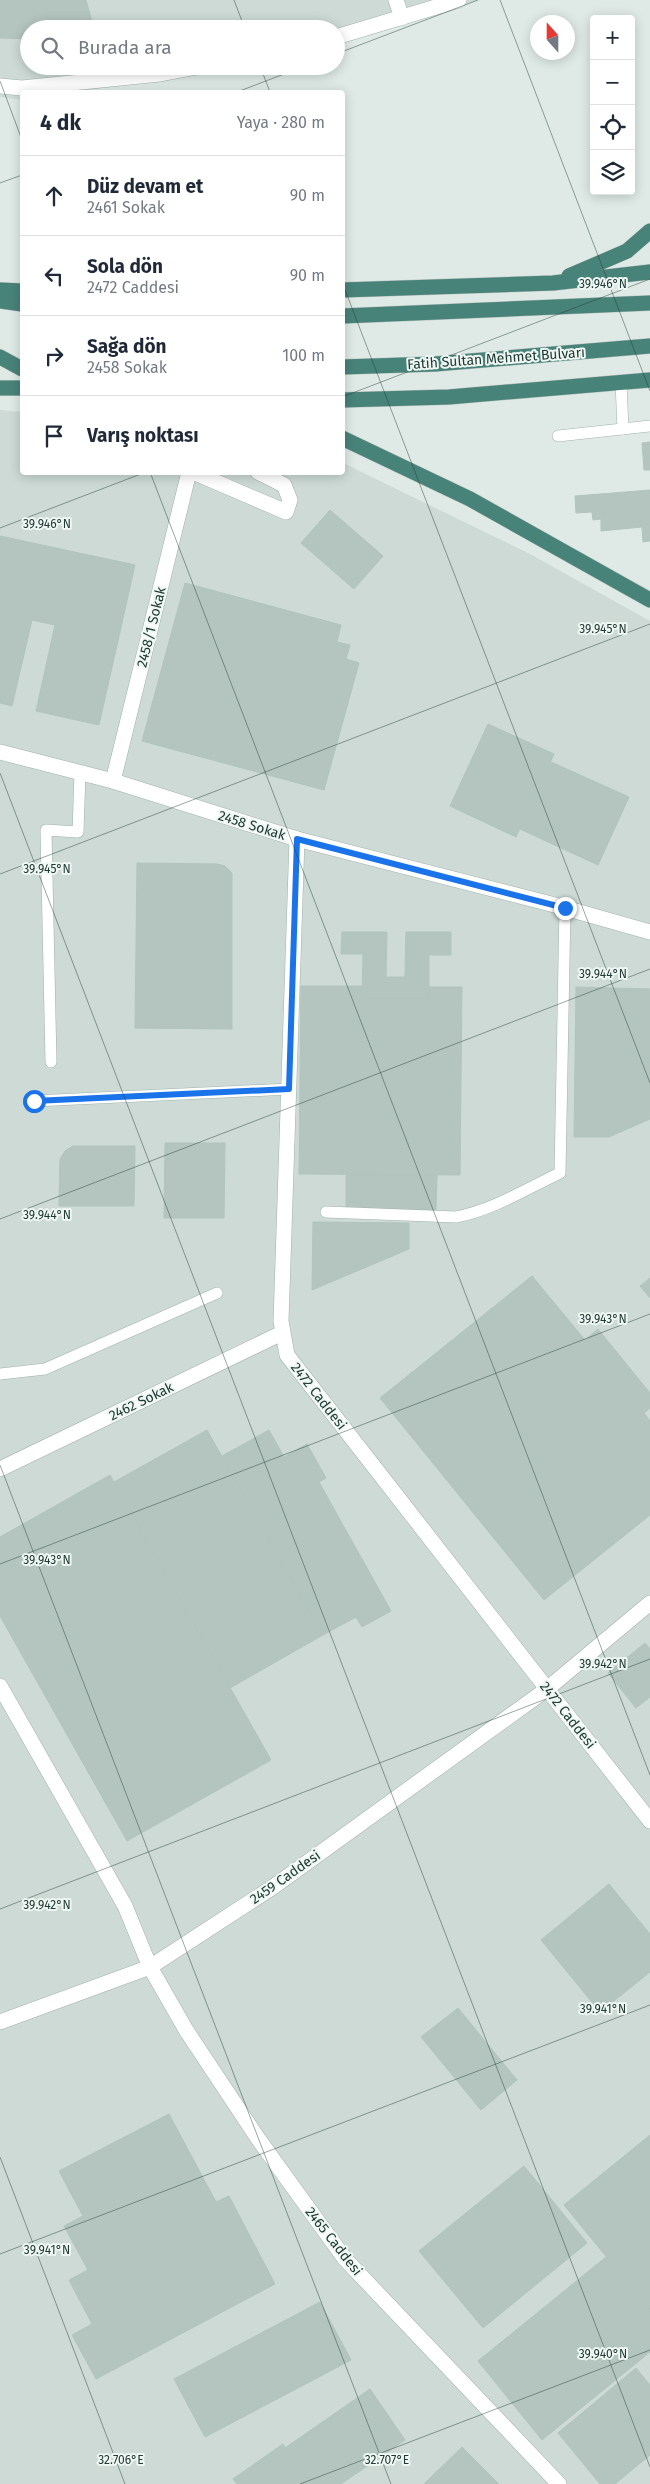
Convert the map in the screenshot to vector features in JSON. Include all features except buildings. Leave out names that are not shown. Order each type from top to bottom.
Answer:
[{"type":"highway","points":[[553,283],[627,251],[650,231]]},
{"type":"highway","points":[[345,290],[553,283],[650,272]]},
{"type":"highway","points":[[0,290],[20,290]]},
{"type":"highway","points":[[0,301],[20,304]]},
{"type":"highway","points":[[345,316],[650,303]]},
{"type":"highway","name":"Fatih Sultan Mehmet Bulvarı","points":[[345,367],[435,364],[650,346]]},
{"type":"highway","points":[[0,356],[20,359]]},
{"type":"highway","points":[[0,356],[20,368]]},
{"type":"highway","points":[[345,400],[449,397],[650,380]]},
{"type":"highway","points":[[0,388],[20,388]]},
{"type":"highway","points":[[345,439],[470,499],[650,600]]},
{"type":"street","points":[[396,0],[402,18]]},
{"type":"street","points":[[345,34],[459,0]]},
{"type":"street","points":[[0,86],[22,88],[150,75]]},
{"type":"street","name":"2458/1 Sokak","points":[[113,781],[190,475]]},
{"type":"street","name":"2458/1 Sokak","points":[[198,475],[286,512],[290,500],[284,485],[264,475]]},
{"type":"street","name":"2458 Sokak","points":[[1,754],[113,781],[297,839],[565,908],[650,932]]},
{"type":"street","name":"2472 Caddesi","points":[[297,839],[282,1333],[287,1355],[650,1820]]},
{"type":"street","name":"2462 Sokak","points":[[0,1469],[282,1333]]},
{"type":"street","name":"2459 Caddesi","points":[[0,2022],[150,1967],[273,1887],[547,1689],[650,1603]]},
{"type":"street","name":"2465 Caddesi","points":[[0,1686],[125,1906],[150,1967],[186,2030],[258,2140],[345,2259],[559,2484]]},
{"type":"lane","points":[[621,383],[623,429]]},
{"type":"lane","points":[[558,436],[650,426]]},
{"type":"lane","points":[[51,1062],[46,830],[78,832],[80,773]]},
{"type":"lane","points":[[326,1212],[456,1217],[474,1214],[560,1172],[565,908]]},
{"type":"lane","points":[[34,1101],[289,1089]]},
{"type":"lane","points":[[0,1374],[45,1370],[217,1293]]},
{"type":"shaded area","points":[[0,0],[479,0],[345,38],[345,20],[20,20],[20,75],[187,75],[89,90],[20,90],[20,100],[0,97]]},
{"type":"shaded area","points":[[0,410],[20,412],[20,475],[345,475],[345,464],[530,554],[650,621],[650,2484],[0,2484]]},
{"type":"route","points":[[34,1101],[289,1089],[297,839],[565,908]]}]
